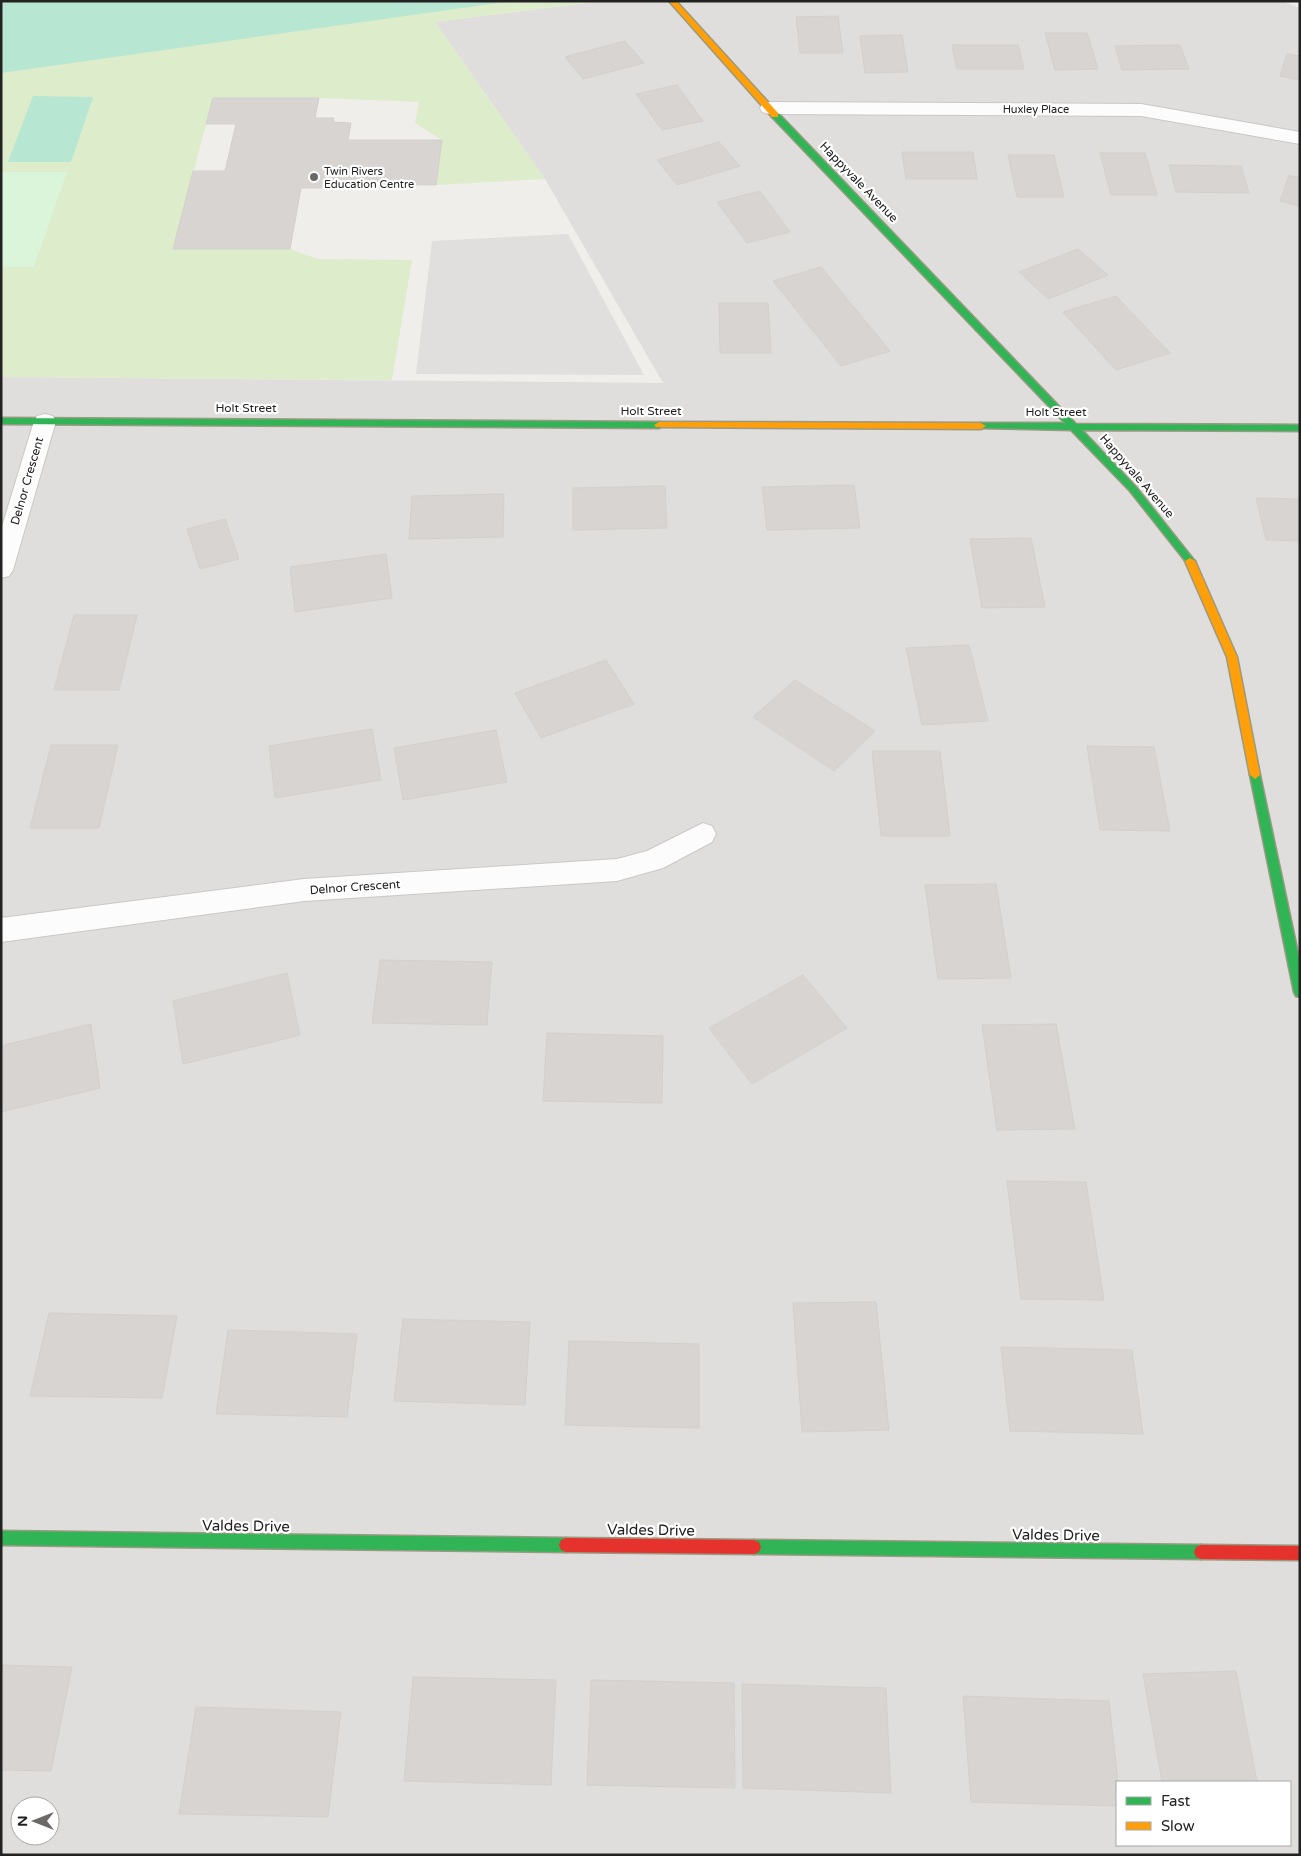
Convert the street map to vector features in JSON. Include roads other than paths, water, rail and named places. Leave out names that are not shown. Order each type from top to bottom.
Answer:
[{"type":"street","name":"Happyvale Avenue","points":[[672,1],[769,108],[1075,426],[1133,489],[1189,560],[1232,658],[1274,874],[1300,992]]},
{"type":"street","name":"Huxley Place","points":[[769,108],[1141,110],[1300,138]]},
{"type":"street","name":"Holt Street","points":[[1,421],[1300,428]]},
{"type":"street","name":"Delnor Crescent","points":[[1,570],[45,421]]},
{"type":"street","name":"Delnor Crescent","points":[[1,930],[304,890],[617,870],[654,860],[702,834]]},
{"type":"street","name":"Valdes Drive","points":[[1,1538],[1300,1553]]},
{"type":"place","name":"Twin Rivers Education Centre","points":[[314,177]]}]
